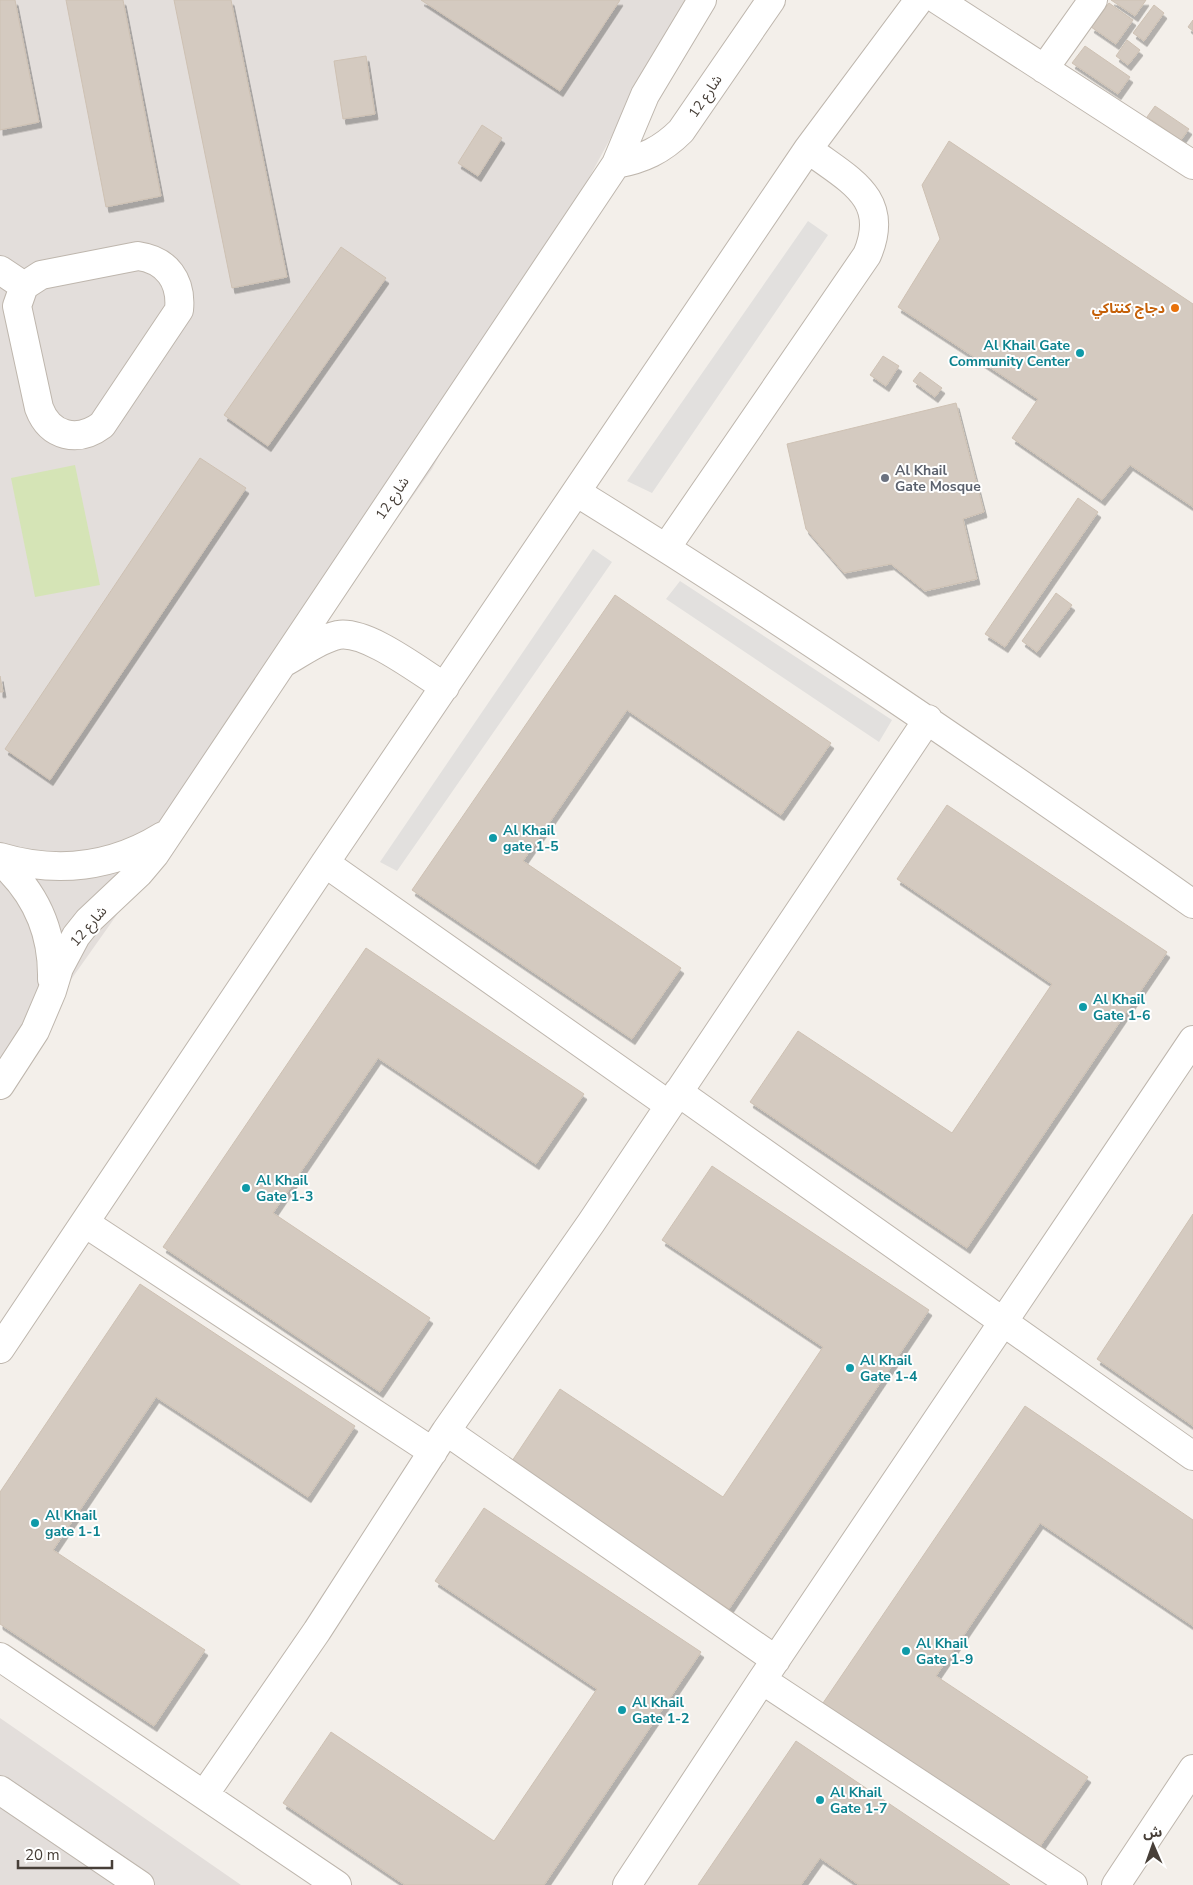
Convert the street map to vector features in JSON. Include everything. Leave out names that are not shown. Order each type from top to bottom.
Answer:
[{"type":"street","name":"شارع 12","points":[[0,1085],[35,1031],[52,991],[59,968],[76,936],[88,921],[139,873],[169,833],[280,664],[616,164],[645,95],[702,0]]},
{"type":"street","name":"شارع 12","points":[[616,164],[652,154],[668,144],[681,131],[771,0]]},
{"type":"street","points":[[0,1350],[325,863],[808,149],[919,0]]},
{"type":"street","points":[[938,0],[1193,165]]},
{"type":"street","points":[[1044,68],[1089,2]]},
{"type":"street","points":[[666,548],[867,255],[872,243],[874,216],[864,192],[808,149]]},
{"type":"street","points":[[138,256],[158,262],[174,278],[179,288],[180,310],[102,425],[94,431],[85,435],[65,435],[48,425],[42,418],[18,316],[19,296],[24,286],[41,275],[138,256]]},
{"type":"street","points":[[0,270],[24,286]]},
{"type":"street","points":[[576,492],[666,548],[928,719],[1193,904]]},
{"type":"street","points":[[280,664],[328,638],[339,635],[352,635],[370,641],[445,687]]},
{"type":"street","points":[[204,1795],[928,719]]},
{"type":"street","name":"شارع 12","points":[[0,859],[45,866],[71,867],[97,863],[122,857],[146,847],[169,833]]},
{"type":"street","points":[[0,859],[29,892],[41,915],[51,956],[52,991]]},
{"type":"street","points":[[325,863],[1004,1324],[1193,1456]]},
{"type":"street","points":[[627,1885],[769,1670],[1004,1324],[1193,1040]]},
{"type":"street","points":[[85,1224],[440,1442],[769,1670],[1073,1885]]},
{"type":"street","points":[[0,1657],[337,1885]]},
{"type":"street","points":[[1116,1885],[1193,1769]]},
{"type":"street","points":[[0,1790],[140,1885]]},
{"type":"shaded area","points":[[0,0],[685,0],[432,469],[0,1080]]},
{"type":"shaded area","points":[[808,221],[828,235],[652,493],[627,481]]},
{"type":"shaded area","points":[[593,549],[612,562],[397,871],[380,862]]},
{"type":"shaded area","points":[[680,581],[892,720],[879,742],[666,599]]},
{"type":"shaded area","points":[[0,1718],[241,1885],[0,1885]]},
{"type":"green space","points":[[75,465],[100,585],[35,597],[11,478]]},
{"type":"building","points":[[0,0],[15,0],[39,122],[0,130]]},
{"type":"building","points":[[66,0],[123,0],[161,196],[106,207]]},
{"type":"building","points":[[174,0],[231,0],[287,277],[232,288]]},
{"type":"building","points":[[421,0],[620,0],[560,91]]},
{"type":"building","points":[[1111,0],[1146,0],[1135,16]]},
{"type":"building","points":[[1109,3],[1133,20],[1116,44],[1091,27]]},
{"type":"building","points":[[1154,5],[1164,13],[1144,41],[1133,33]]},
{"type":"building","points":[[1193,20],[1193,31],[1188,27]]},
{"type":"building","points":[[1127,40],[1140,50],[1128,65],[1116,56]]},
{"type":"building","points":[[1085,46],[1130,77],[1118,94],[1072,63]]},
{"type":"building","points":[[366,56],[375,114],[343,119],[334,61]]},
{"type":"building","points":[[1155,106],[1189,129],[1181,140],[1147,117]]},
{"type":"building","points":[[482,125],[502,138],[478,176],[458,163]]},
{"type":"building","name":"Al Khail Gate Community Center","points":[[949,141],[1193,304],[1193,507],[1130,465],[1102,500],[1012,438],[1038,399],[898,307],[940,239],[922,185]]},
{"type":"building","points":[[341,247],[386,278],[268,446],[224,415]]},
{"type":"building","points":[[883,356],[899,366],[886,386],[870,375]]},
{"type":"building","points":[[920,372],[942,388],[935,397],[913,381]]},
{"type":"building","name":"Al Khail Gate Mosque","points":[[956,403],[984,512],[963,519],[977,579],[925,591],[891,564],[844,573],[806,529],[787,444]]},
{"type":"building","points":[[200,458],[246,488],[50,780],[5,749]]},
{"type":"building","points":[[1078,498],[1098,512],[1005,647],[985,634]]},
{"type":"building","points":[[1056,593],[1072,605],[1037,652],[1022,641]]},
{"type":"building","name":"Al Khail gate 1-5","points":[[615,595],[831,743],[781,815],[627,710],[523,861],[681,968],[632,1039],[412,890]]},
{"type":"building","points":[[0,676],[3,692],[0,692]]},
{"type":"building","name":"Al Khail Gate 1-6","points":[[947,805],[1167,952],[967,1248],[750,1102],[798,1031],[952,1133],[1052,984],[897,879]]},
{"type":"building","name":"Al Khail Gate 1-3","points":[[366,948],[584,1094],[536,1164],[378,1058],[273,1213],[430,1318],[380,1392],[163,1247]]},
{"type":"building","name":"Al Khail Gate 1-4","points":[[712,1166],[929,1310],[729,1609],[510,1464],[560,1389],[723,1497],[823,1347],[662,1240]]},
{"type":"building","points":[[1193,1214],[1193,1426],[1097,1359]]},
{"type":"building","name":"Al Khail gate 1-1","points":[[140,1284],[355,1426],[308,1497],[156,1397],[53,1550],[205,1650],[154,1726],[0,1624],[0,1492]]},
{"type":"building","name":"Al Khail Gate 1-9","points":[[1025,1406],[1193,1520],[1193,1626],[1040,1523],[936,1676],[1088,1777],[1039,1848],[823,1703]]},
{"type":"building","name":"Al Khail Gate 1-2","points":[[484,1508],[701,1652],[544,1885],[405,1885],[283,1803],[331,1732],[494,1841],[597,1689],[435,1581]]},
{"type":"building","name":"Al Khail Gate 1-7","points":[[796,1741],[1010,1885],[859,1885],[820,1858],[801,1885],[698,1885]]},
{"type":"place","name":"دجاج كنتاكي","points":[[1175,308]]},
{"type":"place","name":"Al Khail Gate Community Center","points":[[1080,353]]},
{"type":"place","name":"Al Khail Gate Mosque","points":[[885,478]]},
{"type":"place","name":"Al Khail gate 1-5","points":[[493,838]]},
{"type":"place","name":"Al Khail Gate 1-6","points":[[1083,1007]]},
{"type":"place","name":"Al Khail Gate 1-3","points":[[246,1188]]},
{"type":"place","name":"Al Khail Gate 1-4","points":[[850,1368]]},
{"type":"place","name":"Al Khail gate 1-1","points":[[35,1523]]},
{"type":"place","name":"Al Khail Gate 1-9","points":[[906,1651]]},
{"type":"place","name":"Al Khail Gate 1-2","points":[[622,1710]]},
{"type":"place","name":"Al Khail Gate 1-7","points":[[820,1800]]}]
